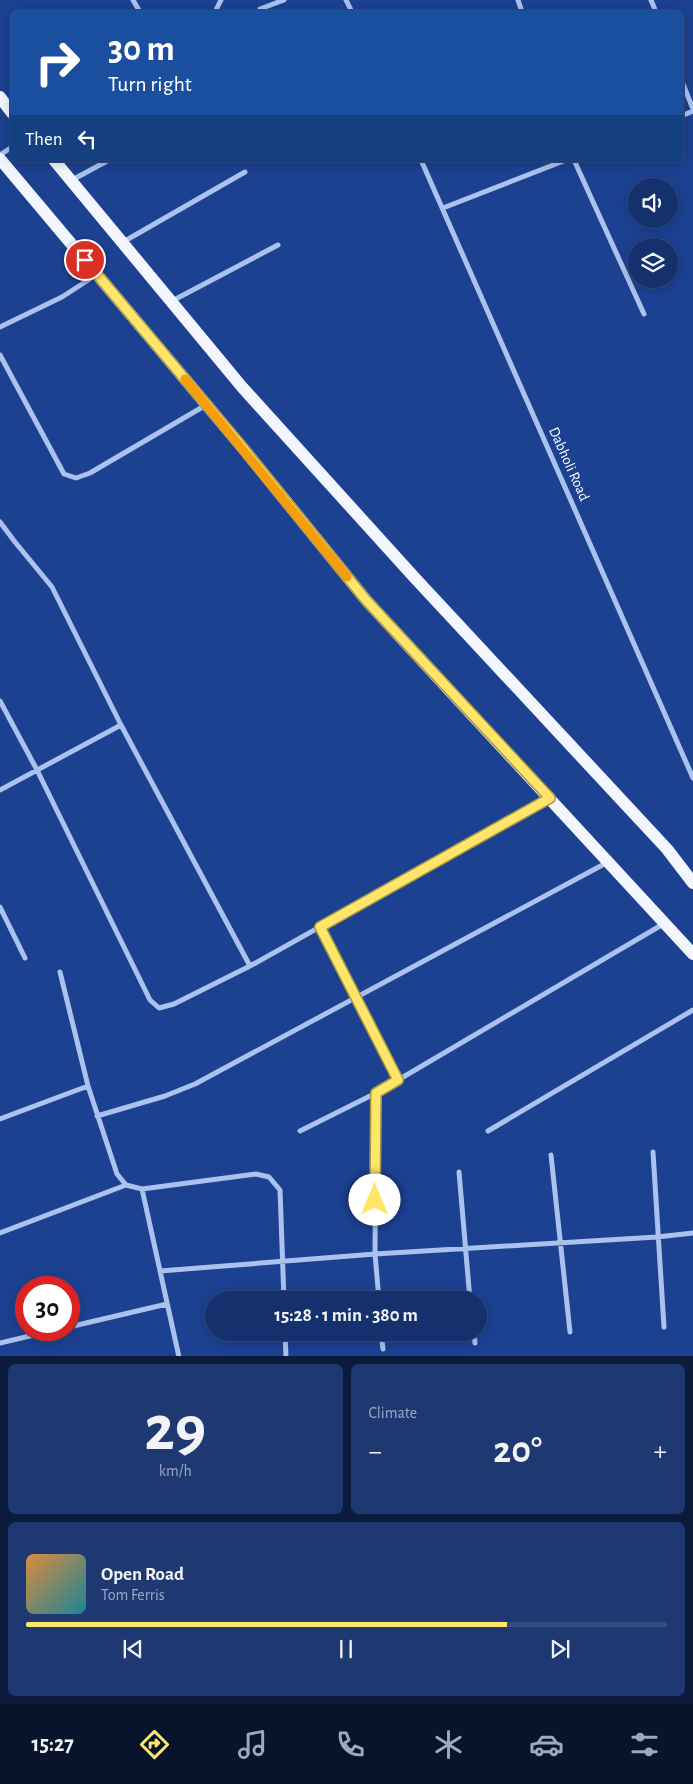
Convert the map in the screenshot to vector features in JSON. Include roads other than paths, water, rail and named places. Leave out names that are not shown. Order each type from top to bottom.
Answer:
[{"type":"main road","points":[[0,97],[10,110]]},
{"type":"main road","points":[[0,157],[207,405],[366,600],[693,954]]},
{"type":"main road","points":[[56,162],[249,394],[421,584],[667,850],[693,883]]},
{"type":"street","points":[[260,9],[284,0]]},
{"type":"street","points":[[684,87],[693,110]]},
{"type":"street","points":[[0,157],[10,149]]},
{"type":"street","points":[[71,180],[105,162]]},
{"type":"street","name":"Dabholi Road","points":[[422,162],[693,778]]},
{"type":"street","points":[[443,208],[561,162]]},
{"type":"street","points":[[575,162],[644,314]]},
{"type":"street","points":[[122,242],[245,172]]},
{"type":"street","points":[[171,301],[278,245]]},
{"type":"street","points":[[0,327],[62,297],[97,274]]},
{"type":"street","points":[[0,355],[64,474],[76,478],[90,473],[207,405]]},
{"type":"street","points":[[0,522],[14,542],[52,587],[121,725],[250,966]]},
{"type":"street","points":[[0,701],[37,770],[150,1000],[159,1008],[174,1004],[250,966],[550,798]]},
{"type":"street","points":[[0,790],[121,725]]},
{"type":"street","points":[[97,1116],[165,1096],[195,1084],[609,862]]},
{"type":"street","points":[[0,908],[25,958]]},
{"type":"street","points":[[300,1132],[376,1093],[665,923]]},
{"type":"street","points":[[320,927],[398,1080]]},
{"type":"street","points":[[60,972],[97,1116],[117,1174],[126,1185]]},
{"type":"street","points":[[488,1131],[693,1010]]},
{"type":"street","points":[[0,1119],[88,1086]]},
{"type":"street","points":[[376,1093],[375,1254],[378,1291]]},
{"type":"street","points":[[653,1152],[664,1327]]},
{"type":"street","points":[[551,1155],[570,1332]]},
{"type":"street","points":[[458,1172],[469,1291]]},
{"type":"street","points":[[0,1232],[126,1185],[142,1189],[256,1174],[269,1177],[280,1190],[284,1291]]},
{"type":"street","points":[[142,1189],[179,1356]]},
{"type":"street","points":[[160,1271],[375,1254],[657,1237],[693,1233]]},
{"type":"street","points":[[80,1324],[168,1304]]},
{"type":"street","points":[[0,1343],[15,1339]]},
{"type":"street","points":[[285,1341],[286,1356]]},
{"type":"street","points":[[383,1341],[383,1349]]}]
